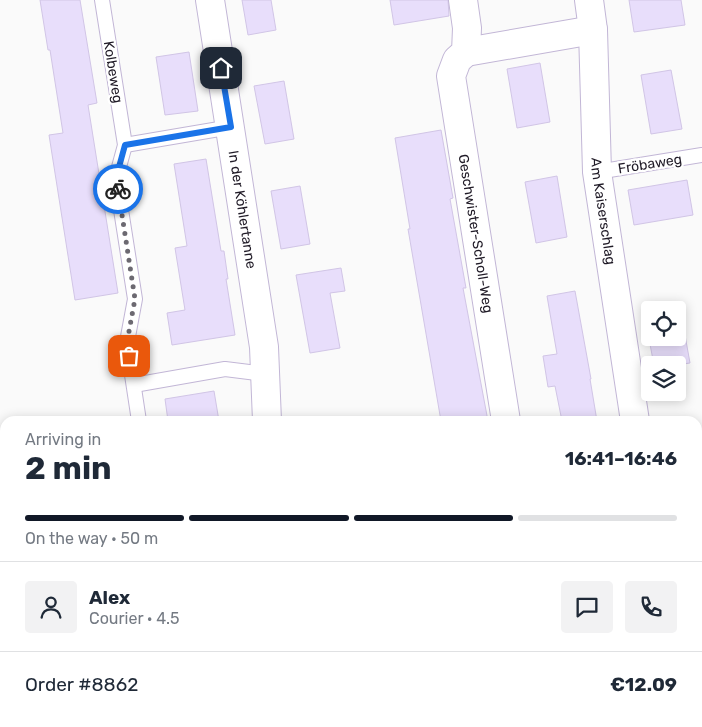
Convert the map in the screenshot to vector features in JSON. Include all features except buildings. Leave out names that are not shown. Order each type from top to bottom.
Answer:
[{"type":"street","name":"In der Köhlertanne","points":[[210,0],[264,347],[267,416]]},
{"type":"street","points":[[462,0],[467,28],[466,52],[593,30]]},
{"type":"street","name":"Am Kaiserschlag","points":[[588,0],[593,30],[597,172],[634,416]]},
{"type":"street","name":"Geschwister-Scholl-Weg","points":[[466,52],[457,60],[451,76],[505,416]]},
{"type":"lane","name":"Kolbeweg","points":[[102,0],[125,145],[116,178],[135,299],[127,342],[138,416]]},
{"type":"lane","points":[[125,145],[231,127]]},
{"type":"lane","name":"Fröbaweg","points":[[597,172],[702,155]]},
{"type":"lane","points":[[134,385],[225,369],[265,374]]},
{"type":"way so far","points":[[118,189],[135,299],[127,342],[129,356]]},
{"type":"route","points":[[118,189],[116,178],[125,145],[231,127],[221,68]]}]
